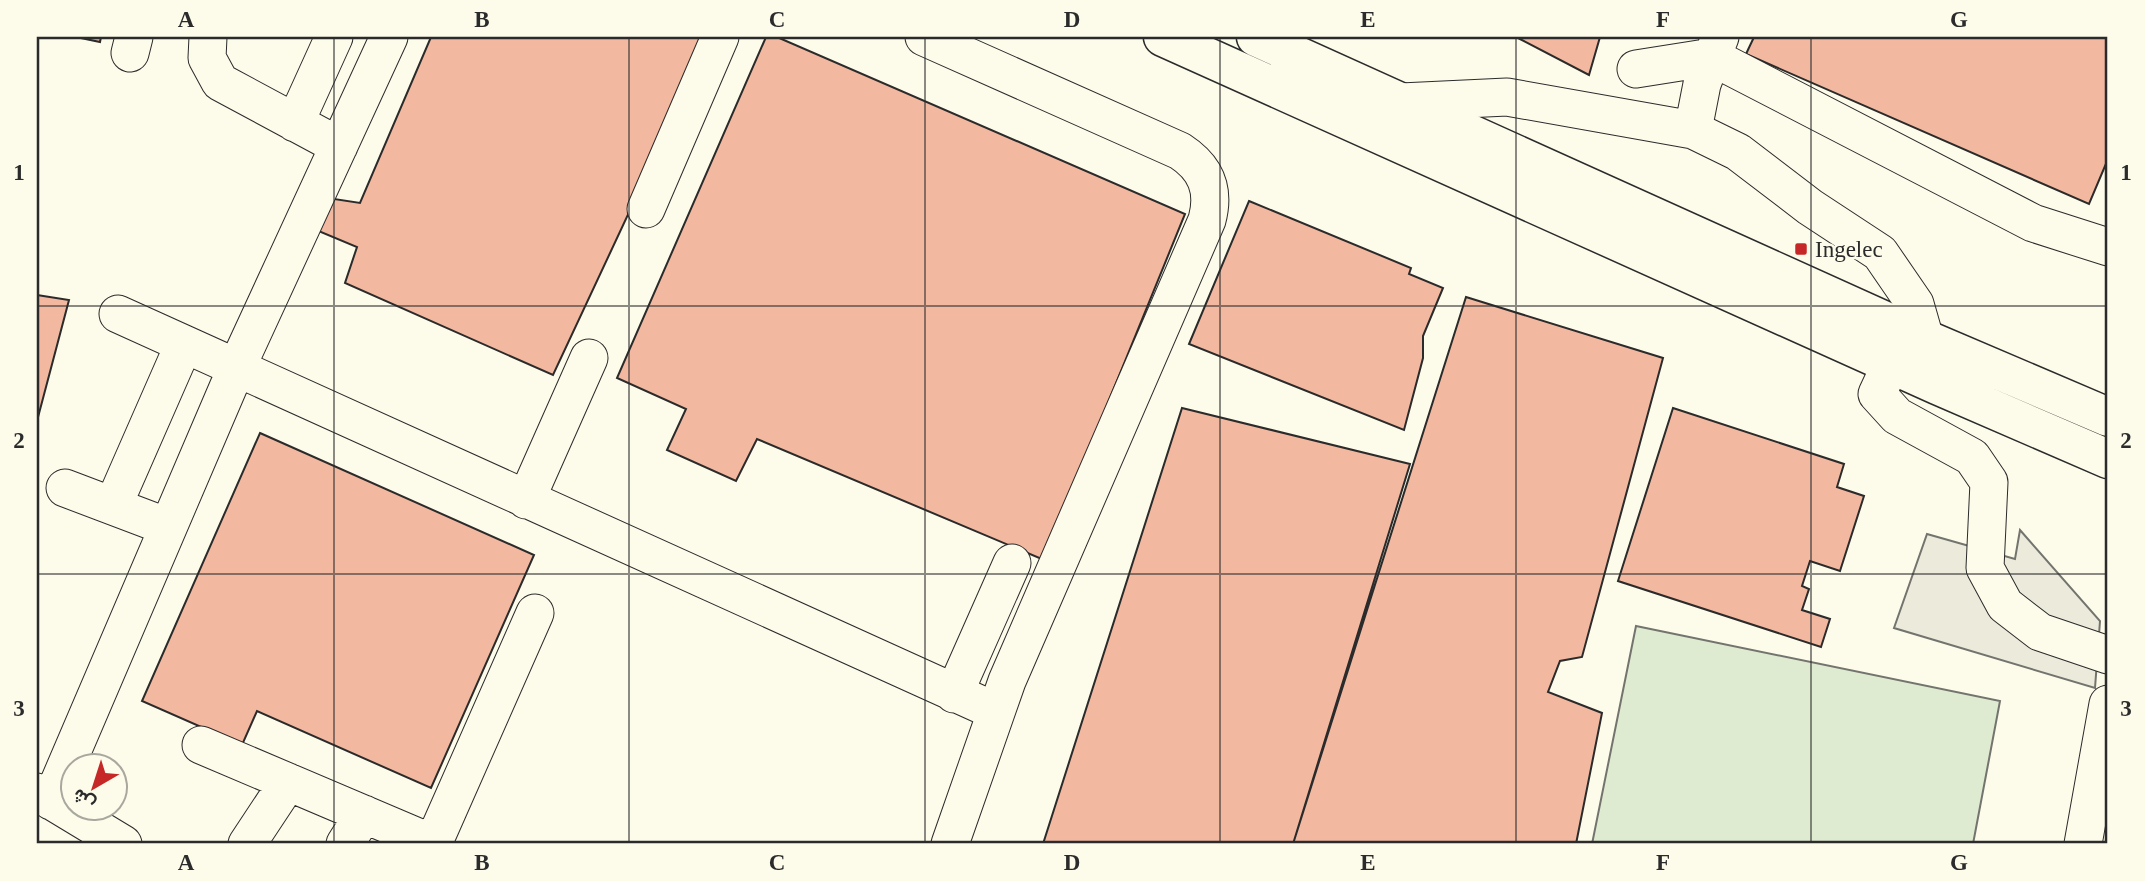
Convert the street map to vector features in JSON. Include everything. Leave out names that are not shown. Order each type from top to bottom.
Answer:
[{"type":"main road","points":[[1163,37],[1891,364],[2108,458]]},
{"type":"main road","points":[[1256,37],[1925,339],[2108,417]]},
{"type":"street","points":[[208,37],[207,58],[220,82],[339,146]]},
{"type":"street","points":[[295,123],[334,37]]},
{"type":"street","points":[[123,844],[44,797],[389,37]]},
{"type":"street","points":[[646,209],[720,37]]},
{"type":"street","points":[[924,37],[1180,151],[1200,168],[1210,193],[1207,220],[995,711],[950,844]]},
{"type":"street","points":[[1693,130],[1702,84],[1716,47]]},
{"type":"street","points":[[1636,69],[1716,47],[2033,223],[2108,247]]},
{"type":"street","points":[[1401,102],[1507,97],[1693,130],[1738,152],[1810,207],[1880,253],[1915,304],[1925,339]]},
{"type":"street","points":[[118,314],[995,711]]},
{"type":"street","points":[[113,506],[184,344]]},
{"type":"street","points":[[526,500],[589,358]]},
{"type":"street","points":[[1891,364],[1877,394],[1897,416],[1972,457],[1989,482],[1985,568],[2005,605],[2040,632],[2108,655]]},
{"type":"street","points":[[65,488],[168,527]]},
{"type":"street","points":[[954,694],[1012,563]]},
{"type":"street","points":[[201,745],[288,782],[354,829],[434,844],[534,613]]},
{"type":"street","points":[[2083,844],[2108,704]]},
{"type":"street","points":[[247,844],[288,782]]},
{"type":"green space","points":[[1636,626],[2000,701],[1973,844],[1592,844]]},
{"type":"shaded area","points":[[2020,530],[2100,621],[2095,688],[1894,628],[1927,534],[2015,559]]},
{"type":"building","points":[[76,37],[101,37],[100,42]]},
{"type":"building","points":[[431,37],[711,37],[553,375],[345,283],[357,247],[316,230],[328,198],[360,203]]},
{"type":"building","points":[[766,37],[777,37],[1185,214],[1044,560],[757,439],[736,481],[667,450],[686,409],[617,378]]},
{"type":"building","points":[[1516,37],[1600,37],[1589,75]]},
{"type":"building","points":[[1754,37],[2108,37],[2108,159],[2089,204],[1746,54]]},
{"type":"building","points":[[1249,201],[1411,268],[1409,274],[1443,288],[1423,336],[1423,358],[1404,430],[1189,344]]},
{"type":"building","points":[[37,295],[69,300],[37,421]]},
{"type":"building","points":[[1466,297],[1663,358],[1582,657],[1560,661],[1548,692],[1602,713],[1576,844],[1293,844]]},
{"type":"building","points":[[1182,408],[1410,464],[1293,844],[1043,844]]},
{"type":"building","points":[[1673,408],[1844,464],[1837,487],[1864,496],[1840,571],[1810,561],[1802,586],[1809,589],[1802,610],[1830,619],[1821,647],[1618,581]]},
{"type":"building","points":[[260,433],[534,555],[431,788],[257,711],[242,745],[142,701]]},
{"type":"place","name":"Ingelec","points":[[1801,249]]}]
